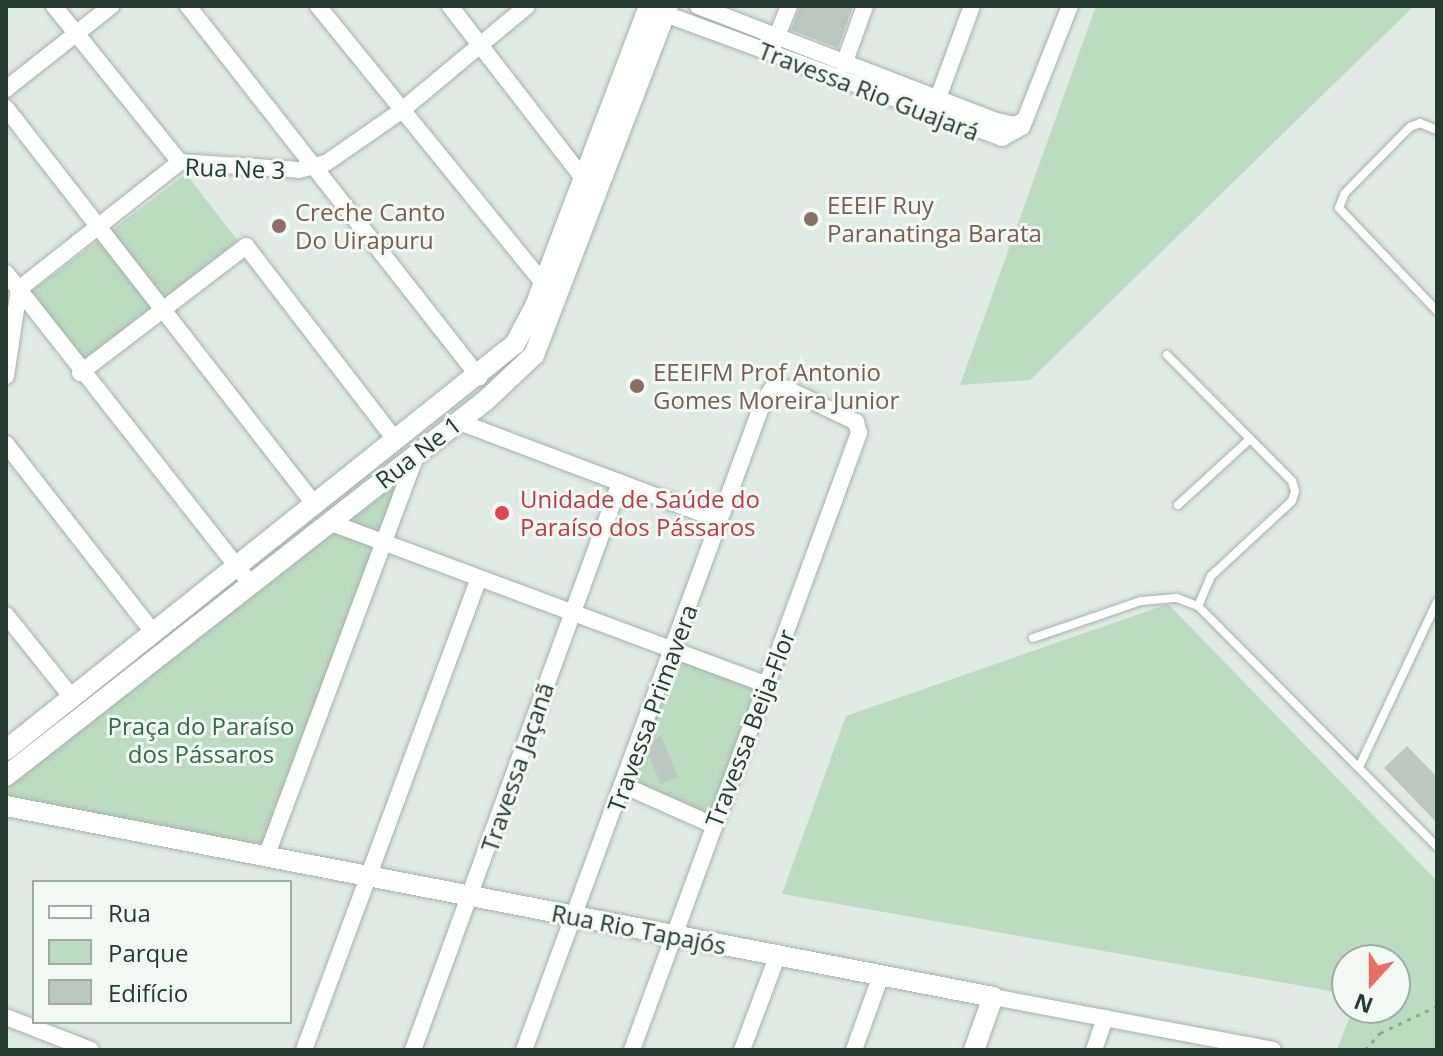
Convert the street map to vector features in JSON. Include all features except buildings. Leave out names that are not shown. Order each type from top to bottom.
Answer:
[{"type":"street","points":[[54,6],[180,162]]},
{"type":"street","points":[[6,89],[111,6]]},
{"type":"street","points":[[188,6],[314,168],[473,382],[481,404]]},
{"type":"street","points":[[318,6],[544,284]]},
{"type":"street","points":[[450,6],[583,178]]},
{"type":"street","name":"Rua Ne 3","points":[[19,289],[180,162],[314,168],[401,111],[527,6]]},
{"type":"street","name":"Travessa Rio Guajará","points":[[698,6],[777,37],[932,116],[1002,138],[1017,134],[1025,120]]},
{"type":"street","points":[[770,54],[789,6]]},
{"type":"street","points":[[846,71],[865,6]]},
{"type":"street","points":[[932,116],[972,6]]},
{"type":"street","points":[[1025,120],[1070,6]]},
{"type":"street","name":"Travessa Rio Guajará","points":[[657,8],[770,54],[846,71],[1006,124],[1025,120]]},
{"type":"street","name":"Rua Ne 1","points":[[6,750],[152,631],[473,382],[515,344],[544,284],[583,178],[657,8]]},
{"type":"street","name":"Rua Ne 1","points":[[6,776],[481,404],[534,355],[657,8]]},
{"type":"street","points":[[6,108],[315,505]]},
{"type":"street","points":[[80,373],[242,246],[250,249],[396,441]]},
{"type":"street","points":[[6,273],[80,373],[251,584]]},
{"type":"street","points":[[6,376],[19,289]]},
{"type":"street","name":"Travessa Primavera","points":[[524,1050],[763,402],[777,387],[795,393]]},
{"type":"street","name":"Travessa Beija-Flor","points":[[632,1050],[859,433],[856,422],[795,393]]},
{"type":"street","points":[[457,421],[719,520]]},
{"type":"street","points":[[6,444],[152,631]]},
{"type":"street","points":[[266,857],[418,451]]},
{"type":"street","name":"Travessa Jaçanã","points":[[413,1050],[620,483]]},
{"type":"street","points":[[329,522],[767,685]]},
{"type":"street","points":[[304,1050],[479,578]]},
{"type":"street","points":[[6,615],[71,696]]},
{"type":"street","points":[[623,785],[713,825]]},
{"type":"street","name":"Rua Rio Tapajós","points":[[6,806],[880,978],[1105,1018],[1206,1043],[1273,1050]]},
{"type":"street","points":[[742,1050],[777,957]]},
{"type":"street","points":[[854,1050],[880,978]]},
{"type":"street","points":[[974,1050],[993,997]]},
{"type":"street","points":[[6,1017],[85,1049]]},
{"type":"street","points":[[1094,1050],[1105,1018]]},
{"type":"lane","points":[[1437,130],[1420,123],[1410,127],[1345,193],[1339,208],[1437,311]]},
{"type":"lane","points":[[1167,355],[1292,481],[1294,496],[1211,576],[1198,606]]},
{"type":"lane","points":[[1178,505],[1250,439]]},
{"type":"lane","points":[[1033,638],[1141,601],[1177,598],[1198,606],[1437,847]]},
{"type":"lane","points":[[1359,767],[1436,607]]},
{"type":"path","points":[[1365,1050],[1380,1033],[1437,1006]]},
{"type":"green space","points":[[1096,6],[1414,6],[1030,380],[960,385]]},
{"type":"green space","points":[[186,174],[238,241],[83,362],[28,294]]},
{"type":"green space","name":"Praça do Paraíso dos Pássaros","points":[[405,467],[264,850],[6,800],[6,771]]},
{"type":"green space","points":[[1168,604],[1437,881],[1437,1050],[1337,1050],[1347,1024],[1411,1024],[1411,944],[1331,944],[1331,991],[782,894],[846,716]]},
{"type":"green space","points":[[669,649],[767,683],[714,820],[621,776]]},
{"type":"place","name":"EEEIF Ruy Paranatinga Barata","points":[[811,219]]},
{"type":"place","name":"Creche Canto Do Uirapuru","points":[[279,226]]},
{"type":"place","name":"EEEIFM Prof Antonio Gomes Moreira Junior","points":[[637,386]]},
{"type":"place","name":"Unidade de Saúde do Paraíso dos Pássaros","points":[[502,513]]}]
